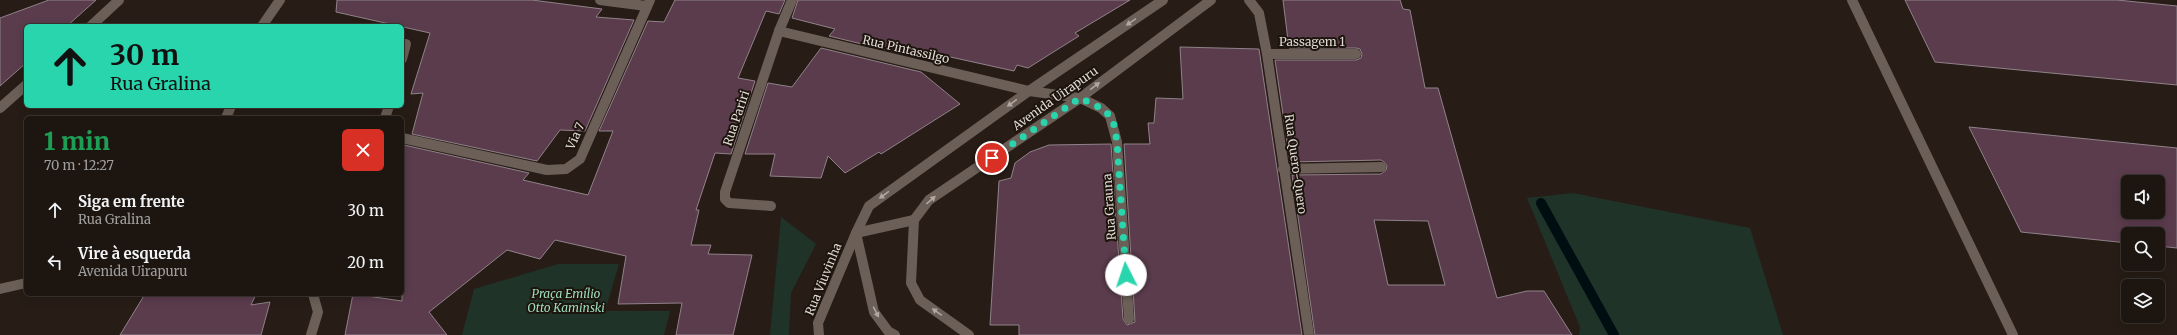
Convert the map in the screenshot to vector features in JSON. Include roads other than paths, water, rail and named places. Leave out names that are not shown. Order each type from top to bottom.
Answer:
[{"type":"street","points":[[93,24],[120,0]]},
{"type":"street","points":[[263,24],[280,0]]},
{"type":"street","points":[[600,0],[648,3]]},
{"type":"street","name":"Rua Pariri","points":[[771,206],[729,204],[725,199],[725,192],[779,31],[792,0]]},
{"type":"street","name":"Avenida Uirapuru","points":[[856,233],[869,206],[1029,91],[1163,0]]},
{"type":"street","name":"Avenida Uirapuru","points":[[914,220],[929,200],[1080,98],[1211,0]]},
{"type":"street","name":"Rua Quero-Quero","points":[[1249,0],[1259,13],[1267,54],[1309,335]]},
{"type":"street","points":[[1852,0],[2013,335]]},
{"type":"street","name":"Via 7","points":[[404,138],[548,170],[566,169],[580,159],[648,3]]},
{"type":"street","name":"Rua Pintassilgo","points":[[779,31],[1029,91],[1080,98]]},
{"type":"street","points":[[404,52],[406,44]]},
{"type":"street","name":"Passagem 1","points":[[1267,54],[1356,54]]},
{"type":"street","points":[[0,108],[24,87]]},
{"type":"street","name":"Rua Grauna","points":[[1080,98],[1101,108],[1110,116],[1117,142],[1129,319]]},
{"type":"street","points":[[1284,169],[1380,168]]},
{"type":"street","points":[[895,335],[888,331],[874,312],[856,233],[914,220],[911,282],[920,300],[969,335]]},
{"type":"street","name":"Rua Viuvinha","points":[[819,335],[818,323],[856,233]]},
{"type":"street","points":[[0,289],[24,283]]},
{"type":"street","points":[[311,335],[318,312],[314,296]]},
{"type":"waterway","points":[[1541,203],[1614,335]]},
{"type":"park label","name":"Praça Emílio Otto Kaminski","points":[[566,300]]}]
